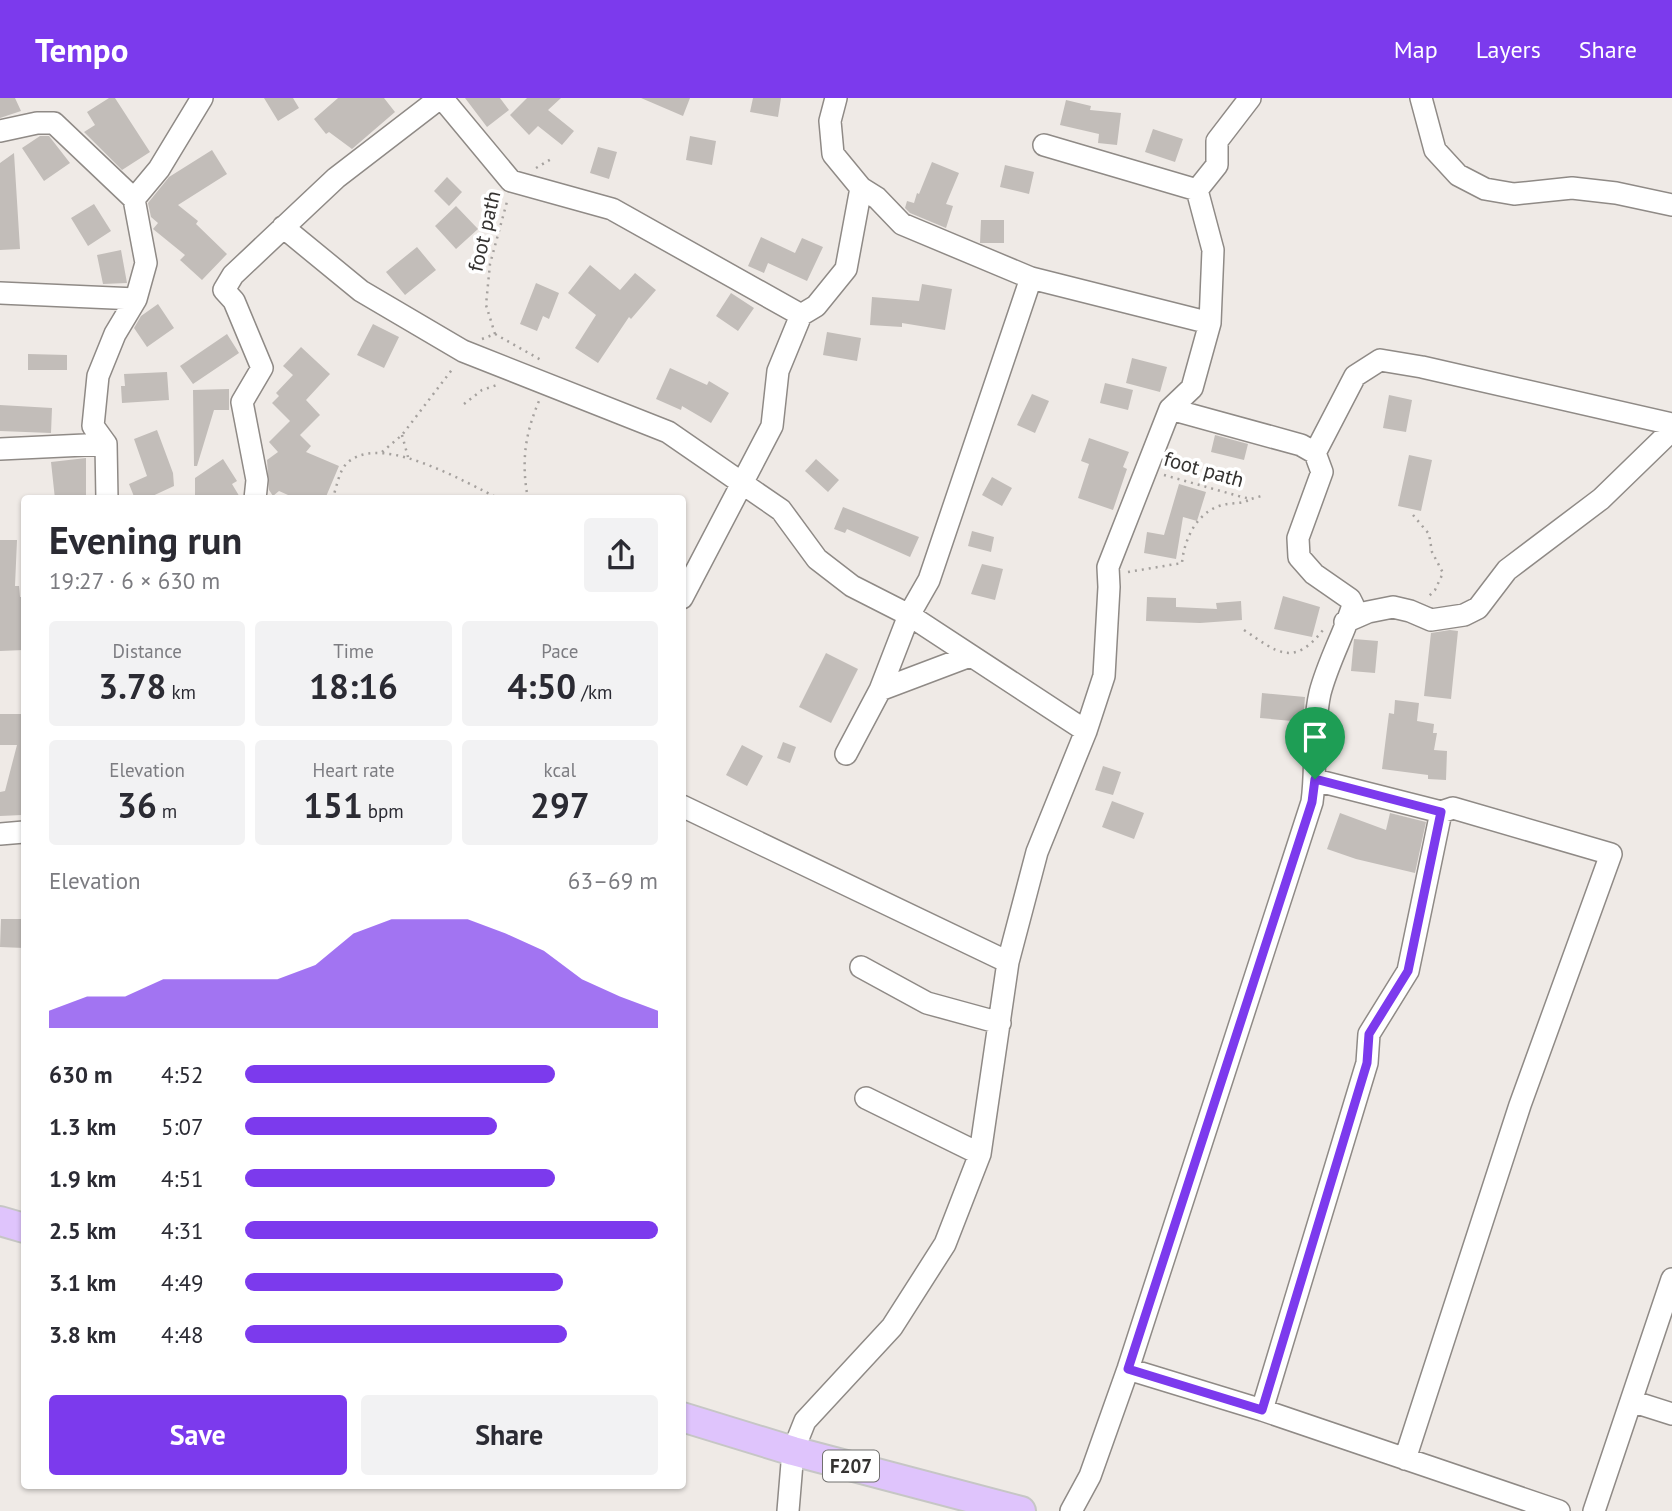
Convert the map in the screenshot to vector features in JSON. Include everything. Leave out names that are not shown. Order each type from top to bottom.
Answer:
[{"type":"main road","name":"F207","points":[[686,1418],[793,1451],[1021,1511]]},
{"type":"street","points":[[134,199],[159,169],[202,98]]},
{"type":"street","points":[[256,495],[257,480],[242,402],[262,369],[234,301],[224,290],[233,275],[336,177],[441,98],[511,181],[612,209],[801,315]]},
{"type":"street","points":[[836,98],[830,121],[833,154],[861,188],[877,198],[902,224],[1031,278],[1210,323]]},
{"type":"street","points":[[1197,191],[1217,165],[1217,141],[1250,98]]},
{"type":"street","points":[[1421,98],[1435,150],[1458,175],[1485,189],[1514,194],[1572,188],[1616,193],[1672,205]]},
{"type":"street","points":[[0,131],[37,123],[54,123],[134,199],[146,263],[135,299],[115,334],[98,376],[93,426],[106,444],[107,495]]},
{"type":"street","points":[[1044,145],[1197,191]]},
{"type":"street","points":[[686,590],[772,426],[778,371],[801,315],[816,306],[846,270],[861,188]]},
{"type":"street","points":[[788,1511],[793,1451],[805,1421],[892,1327],[945,1244],[981,1154],[1008,962],[1037,852],[1086,731],[1104,676],[1108,576],[1113,549],[1148,470],[1170,409],[1192,388],[1210,323],[1213,250],[1197,191]]},
{"type":"street","points":[[284,227],[361,291],[463,351],[668,432],[781,510],[817,559],[852,586],[909,615],[1086,731]]},
{"type":"street","points":[[846,754],[880,690],[909,615],[929,580],[1031,278]]},
{"type":"street","points":[[0,293],[135,299]]},
{"type":"street","points":[[1315,453],[1356,376],[1380,360],[1422,367],[1672,424]]},
{"type":"street","points":[[1071,1511],[1090,1476],[1128,1369],[1312,802],[1315,779],[1314,739],[1320,693],[1352,608],[1350,599],[1314,574],[1298,557],[1298,538],[1322,472],[1315,453],[1301,445],[1170,409]]},
{"type":"street","points":[[1345,622],[1368,612],[1393,607],[1410,611],[1431,621],[1464,615],[1478,608],[1507,570],[1601,499],[1672,430]]},
{"type":"street","points":[[0,449],[106,444]]},
{"type":"street","points":[[880,690],[970,656]]},
{"type":"street","points":[[1315,779],[1441,812],[1453,808],[1611,854],[1520,1105],[1405,1459]]},
{"type":"street","points":[[686,808],[1008,962]]},
{"type":"street","points":[[1262,1410],[1367,1063],[1369,1034],[1408,971],[1441,812]]},
{"type":"street","points":[[0,834],[21,832]]},
{"type":"street","points":[[861,967],[927,1003],[1000,1023]]},
{"type":"street","points":[[866,1098],[981,1154]]},
{"type":"street","points":[[1594,1511],[1672,1279]]},
{"type":"street","points":[[1128,1369],[1262,1410],[1559,1511]]},
{"type":"street","points":[[1631,1401],[1672,1414]]},
{"type":"path","name":"foot path","points":[[495,334],[486,305],[490,264],[501,231],[511,181],[553,158]]},
{"type":"path","points":[[382,452],[402,435],[470,343],[495,334],[552,368],[528,425],[523,467],[527,495]]},
{"type":"path","points":[[402,435],[408,457]]},
{"type":"path","points":[[333,495],[339,476],[351,460],[382,452],[408,457],[491,495]]},
{"type":"path","name":"foot path","points":[[1148,470],[1251,499]]},
{"type":"path","name":"foot path","points":[[1108,576],[1182,563],[1183,549],[1204,512],[1222,504],[1243,503],[1265,495]]},
{"type":"building","points":[[0,98],[15,98],[21,111],[0,118]]},
{"type":"building","points":[[109,98],[115,98],[150,152],[122,170],[84,132],[95,125],[87,112]]},
{"type":"building","points":[[264,98],[293,98],[299,108],[278,121]]},
{"type":"building","points":[[338,98],[384,98],[395,112],[352,149],[329,132],[326,134],[314,119]]},
{"type":"building","points":[[465,98],[500,98],[509,110],[487,127]]},
{"type":"building","points":[[527,98],[561,98],[548,110],[574,131],[562,145],[538,126],[529,135],[510,115]]},
{"type":"building","points":[[641,98],[690,98],[683,116]]},
{"type":"building","points":[[753,98],[781,98],[778,117],[750,112]]},
{"type":"building","points":[[1066,100],[1091,106],[1090,110],[1121,113],[1117,145],[1098,143],[1099,134],[1060,125]]},
{"type":"building","points":[[1153,129],[1183,139],[1175,162],[1145,152]]},
{"type":"building","points":[[40,136],[49,136],[70,163],[44,181],[22,148]]},
{"type":"building","points":[[690,136],[716,141],[712,165],[686,160]]},
{"type":"building","points":[[598,147],[617,152],[609,179],[590,173]]},
{"type":"building","points":[[212,150],[227,174],[178,205],[198,221],[196,224],[227,254],[202,280],[180,260],[185,255],[153,229],[158,223],[151,217],[148,203],[169,177]]},
{"type":"building","points":[[14,153],[20,249],[0,250],[0,163]]},
{"type":"building","points":[[932,162],[959,173],[946,204],[953,206],[946,228],[910,213],[905,208],[907,201],[914,203]]},
{"type":"building","points":[[1005,165],[1034,172],[1029,194],[1000,187]]},
{"type":"building","points":[[447,177],[462,192],[449,206],[434,191]]},
{"type":"building","points":[[94,204],[111,231],[88,246],[71,218]]},
{"type":"building","points":[[456,206],[478,229],[456,249],[435,226]]},
{"type":"building","points":[[981,220],[1004,220],[1004,243],[980,243]]},
{"type":"building","points":[[761,237],[795,253],[802,238],[823,247],[807,281],[768,263],[764,273],[748,266]]},
{"type":"building","points":[[417,247],[436,270],[405,295],[386,272]]},
{"type":"building","points":[[121,250],[127,283],[103,284],[97,255]]},
{"type":"building","points":[[590,265],[620,290],[635,273],[656,290],[631,319],[629,317],[598,363],[575,348],[596,315],[568,293]]},
{"type":"building","points":[[536,283],[559,293],[549,319],[543,316],[537,331],[520,324]]},
{"type":"building","points":[[922,284],[952,289],[945,330],[902,323],[902,327],[870,325],[872,297],[919,301]]},
{"type":"building","points":[[731,293],[754,308],[738,331],[716,316]]},
{"type":"building","points":[[158,304],[174,328],[147,347],[134,328],[141,316]]},
{"type":"building","points":[[373,324],[399,337],[384,368],[357,355]]},
{"type":"building","points":[[827,332],[861,338],[857,361],[823,355]]},
{"type":"building","points":[[227,334],[239,353],[193,384],[180,366]]},
{"type":"building","points":[[301,347],[330,374],[306,400],[320,415],[300,435],[311,446],[306,452],[339,466],[327,495],[288,495],[279,491],[272,495],[269,490],[267,460],[278,452],[269,442],[290,421],[272,403],[279,396],[276,393],[293,375],[283,366]]},
{"type":"building","points":[[28,354],[67,355],[67,370],[28,370]]},
{"type":"building","points":[[1132,358],[1167,367],[1160,392],[1126,383]]},
{"type":"building","points":[[670,368],[707,385],[709,381],[729,393],[711,423],[682,406],[681,410],[656,399]]},
{"type":"building","points":[[167,372],[169,400],[122,403],[121,386],[125,386],[124,374]]},
{"type":"building","points":[[1105,383],[1133,390],[1128,410],[1100,403]]},
{"type":"building","points":[[229,389],[229,410],[214,410],[197,466],[194,466],[193,390]]},
{"type":"building","points":[[1032,394],[1049,401],[1035,433],[1017,425]]},
{"type":"building","points":[[1389,395],[1412,400],[1406,432],[1383,428]]},
{"type":"building","points":[[0,405],[52,408],[51,433],[0,431]]},
{"type":"building","points":[[157,430],[173,473],[174,486],[155,495],[133,495],[129,484],[147,476],[134,439]]},
{"type":"building","points":[[1215,435],[1248,444],[1244,460],[1211,452]]},
{"type":"building","points":[[1089,438],[1129,452],[1123,467],[1127,469],[1113,510],[1078,498],[1089,464],[1081,461]]},
{"type":"building","points":[[1409,455],[1432,460],[1421,511],[1398,506]]},
{"type":"building","points":[[86,458],[86,495],[55,495],[51,462]]},
{"type":"building","points":[[223,459],[237,481],[232,484],[239,495],[195,495],[195,478]]},
{"type":"building","points":[[816,459],[839,480],[828,492],[805,471]]},
{"type":"building","points":[[992,477],[1012,488],[1002,506],[982,495]]},
{"type":"building","points":[[1179,484],[1206,492],[1197,521],[1183,517],[1176,559],[1144,553],[1147,532],[1164,535]]},
{"type":"building","points":[[843,507],[919,537],[910,557],[847,529],[845,533],[834,529]]},
{"type":"building","points":[[972,531],[994,537],[991,552],[968,546]]},
{"type":"building","points":[[0,540],[17,540],[15,586],[19,586],[21,597],[21,650],[0,651]]},
{"type":"building","points":[[982,564],[1003,569],[995,600],[971,594]]},
{"type":"building","points":[[1283,596],[1320,607],[1312,637],[1274,629]]},
{"type":"building","points":[[1147,597],[1176,598],[1176,607],[1217,609],[1216,603],[1241,601],[1242,620],[1200,623],[1146,621]]},
{"type":"building","points":[[1458,631],[1451,699],[1424,696],[1431,633]]},
{"type":"building","points":[[1354,639],[1378,641],[1375,673],[1351,671]]},
{"type":"building","points":[[826,653],[858,669],[831,723],[799,707]]},
{"type":"building","points":[[1262,693],[1305,697],[1303,722],[1260,718]]},
{"type":"building","points":[[1395,700],[1419,703],[1417,721],[1434,724],[1433,733],[1437,733],[1434,750],[1447,751],[1446,780],[1382,769],[1389,713],[1394,714]]},
{"type":"building","points":[[0,714],[21,714],[21,815],[0,816],[0,792],[5,791],[17,745],[0,745]]},
{"type":"building","points":[[783,742],[796,747],[790,763],[777,758]]},
{"type":"building","points":[[742,745],[763,756],[747,786],[726,775]]},
{"type":"building","points":[[1103,766],[1121,772],[1113,795],[1095,790]]},
{"type":"building","points":[[1112,801],[1144,813],[1134,839],[1102,827]]},
{"type":"building","points":[[1340,813],[1386,830],[1390,813],[1426,822],[1415,873],[1327,849]]},
{"type":"building","points":[[1,919],[21,919],[21,948],[0,947]]},
{"type":"route","points":[[1315,779],[1441,812],[1408,971],[1369,1034],[1367,1063],[1262,1410],[1128,1369],[1312,802],[1315,779]]}]
